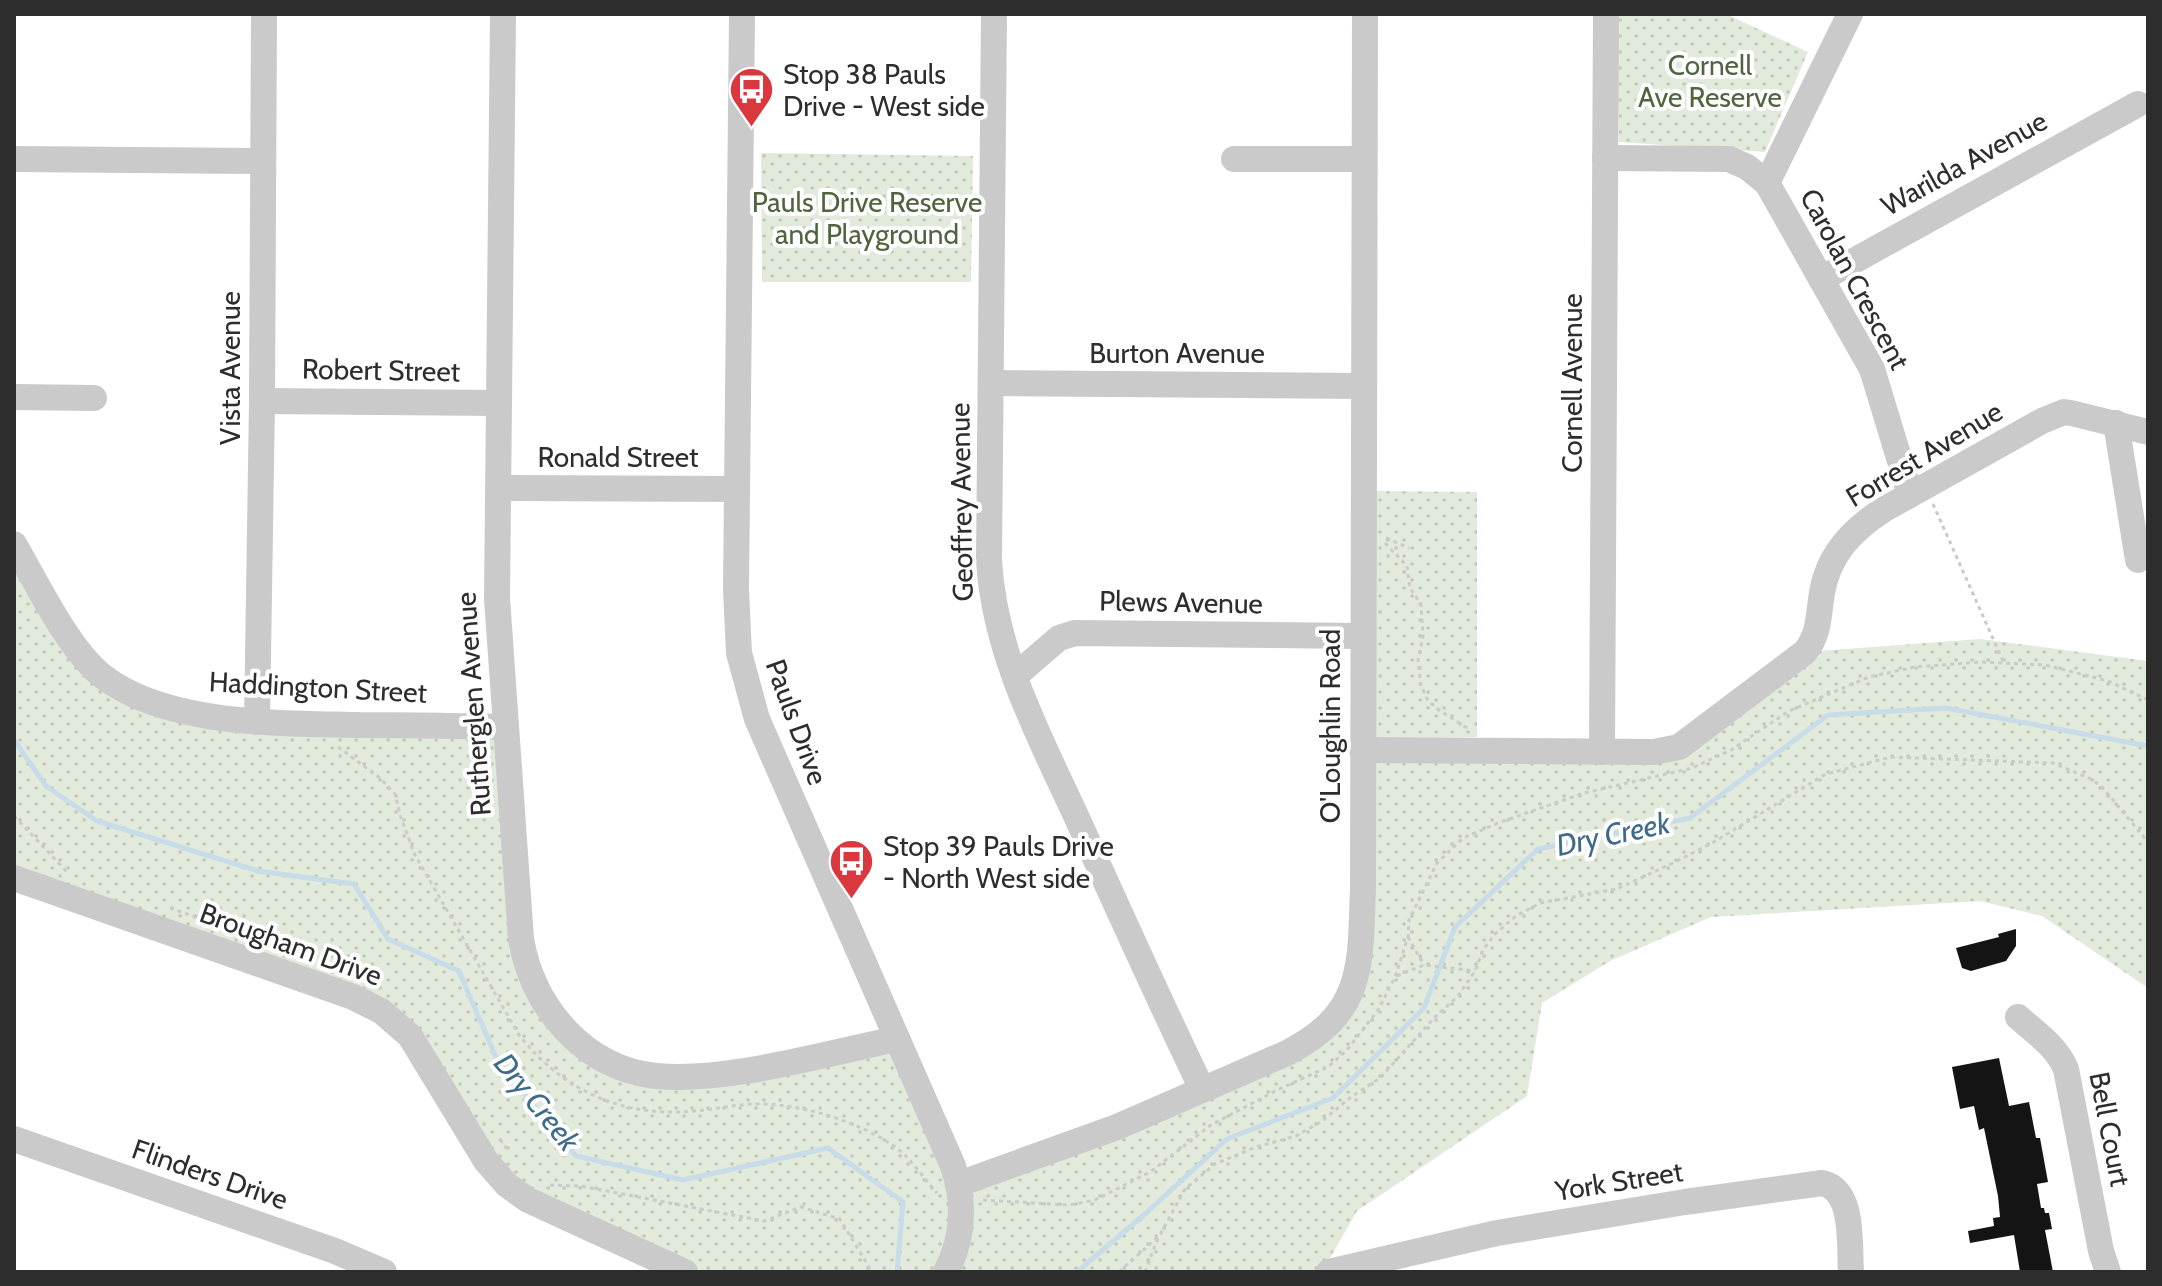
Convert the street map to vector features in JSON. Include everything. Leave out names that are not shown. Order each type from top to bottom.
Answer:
[{"type":"street","name":"Vista Avenue","points":[[257,722],[264,14]]},
{"type":"street","name":"Rutherglen Avenue","points":[[503,14],[497,598],[524,960],[546,1007],[574,1039],[617,1066],[643,1074],[670,1077],[752,1069],[897,1039]]},
{"type":"street","name":"Pauls Drive","points":[[742,14],[736,623],[746,686],[762,731],[948,1152],[960,1191],[959,1236],[946,1272]]},
{"type":"street","name":"Geoffrey Avenue","points":[[994,14],[990,585],[998,627],[1026,706],[1144,969],[1202,1089]]},
{"type":"street","name":"O'Loughlin Road","points":[[960,1191],[1117,1127],[1310,1041],[1338,1014],[1353,988],[1359,964],[1363,903],[1365,14]]},
{"type":"street","name":"Cornell Avenue","points":[[1602,752],[1606,14]]},
{"type":"street","name":"Carolan Crescent","points":[[1850,14],[1767,183],[1872,369],[1917,490]]},
{"type":"street","name":"Warilda Avenue","points":[[1821,279],[2138,104]]},
{"type":"street","points":[[1605,158],[1729,159],[1747,167],[1767,183]]},
{"type":"street","points":[[14,159],[263,161]]},
{"type":"street","points":[[1234,159],[1364,159]]},
{"type":"street","name":"Burton Avenue","points":[[991,383],[1363,386]]},
{"type":"street","points":[[14,397],[94,398]]},
{"type":"street","name":"Robert Street","points":[[262,401],[498,403]]},
{"type":"street","name":"Forrest Avenue","points":[[1362,750],[1654,752],[1679,747],[1798,659],[1816,636],[1825,581],[1846,540],[1860,525],[1917,490],[2064,412],[2148,432]]},
{"type":"street","points":[[2116,423],[2138,560]]},
{"type":"street","name":"Ronald Street","points":[[498,488],[737,489]]},
{"type":"street","name":"Haddington Street","points":[[14,544],[73,642],[101,674],[124,689],[177,709],[257,722],[505,727]]},
{"type":"street","name":"Plews Avenue","points":[[1015,676],[1059,638],[1075,633],[1362,636]]},
{"type":"street","name":"Brougham Drive","points":[[14,878],[353,997],[381,1011],[416,1043],[486,1161],[507,1185],[528,1200],[685,1272]]},
{"type":"street","name":"Bell Court","points":[[2018,1017],[2052,1046],[2066,1069],[2101,1251],[2108,1272]]},
{"type":"street","name":"Flinders Drive","points":[[14,1139],[335,1251],[384,1272]]},
{"type":"street","name":"York Street","points":[[1329,1272],[1497,1233],[1822,1183],[1836,1188],[1844,1198],[1851,1272]]},
{"type":"path","points":[[1917,490],[2003,661]]},
{"type":"path","points":[[1409,548],[1378,534],[1407,566],[1410,588],[1421,604],[1423,636],[1418,675],[1427,699],[1470,731]]},
{"type":"path","points":[[336,745],[380,778],[395,794],[415,855],[433,888],[519,1035],[538,1059],[550,1068],[610,1104],[641,1111],[680,1112],[761,1104],[797,1107],[825,1115],[890,1143],[902,1152],[940,1196],[960,1191],[1069,1205],[1095,1200],[1150,1172],[1211,1125],[1328,1067],[1347,1050],[1369,1022],[1395,977],[1408,937],[1409,920],[1437,863],[1463,838],[1584,793],[1692,768],[1731,750],[1789,711],[1869,677],[1915,667],[2003,661],[2045,665],[2108,681],[2148,700]]},
{"type":"path","points":[[1145,1272],[1160,1235],[1185,1189],[1215,1164],[1256,1147],[1296,1136],[1322,1121],[1380,1078],[1458,996],[1475,971],[1483,950],[1495,934],[1516,916],[1540,903],[1617,889],[1712,843],[1826,774],[1891,757],[2053,763],[2102,787],[2148,842]]},
{"type":"path","points":[[14,816],[72,878]]},
{"type":"path","points":[[1408,937],[1424,965]]},
{"type":"path","points":[[1395,977],[1424,965],[1475,971]]},
{"type":"path","points":[[537,1185],[581,1186],[764,1221],[801,1207],[840,1219],[872,1272]]},
{"type":"path","points":[[1119,1272],[1160,1235]]},
{"type":"green space","name":"Cornell Ave Reserve","points":[[1616,14],[1726,14],[1808,52],[1765,152],[1619,142]]},
{"type":"green space","name":"Pauls Drive Reserve and Playground","points":[[761,153],[973,156],[971,282],[762,282]]},
{"type":"green space","points":[[1375,491],[1477,492],[1477,737],[1374,738]]},
{"type":"green space","points":[[14,542],[73,642],[154,701],[505,727],[523,951],[574,1039],[666,1076],[897,1039],[960,1190],[1202,1089],[1345,1004],[1362,750],[1663,752],[1805,652],[1980,639],[2148,661],[2148,988],[2042,916],[1980,901],[1711,917],[1610,961],[1542,1003],[1527,1096],[1357,1211],[1322,1272],[679,1272],[528,1200],[393,1019],[14,880]]},
{"type":"building","points":[[2016,929],[2016,946],[2006,961],[1971,971],[1962,968],[1956,948],[1999,937],[1998,934]]},
{"type":"building","points":[[1999,1058],[2009,1106],[2029,1102],[2036,1138],[2040,1138],[2048,1182],[2037,1184],[2041,1208],[2049,1213],[2052,1229],[2045,1230],[2053,1272],[2020,1272],[2014,1235],[1970,1243],[1968,1231],[1994,1226],[1993,1218],[2000,1217],[1998,1196],[1984,1128],[1979,1130],[1974,1106],[1960,1109],[1952,1067]]},
{"type":"waterway","name":"Dry Creek","points":[[1077,1272],[1227,1139],[1333,1098],[1424,1008],[1455,927],[1538,849],[1690,818],[1828,715],[1946,708],[2148,746]]},
{"type":"waterway","name":"Dry Creek","points":[[14,740],[46,786],[97,821],[258,871],[354,884],[388,939],[459,971],[498,1062],[576,1156],[683,1180],[828,1148],[903,1202],[897,1272]]},
{"type":"place","name":"Stop 38 Pauls Drive - West side","points":[[752,129]]},
{"type":"place","name":"Stop 39 Pauls Drive - North West side","points":[[852,901]]}]
